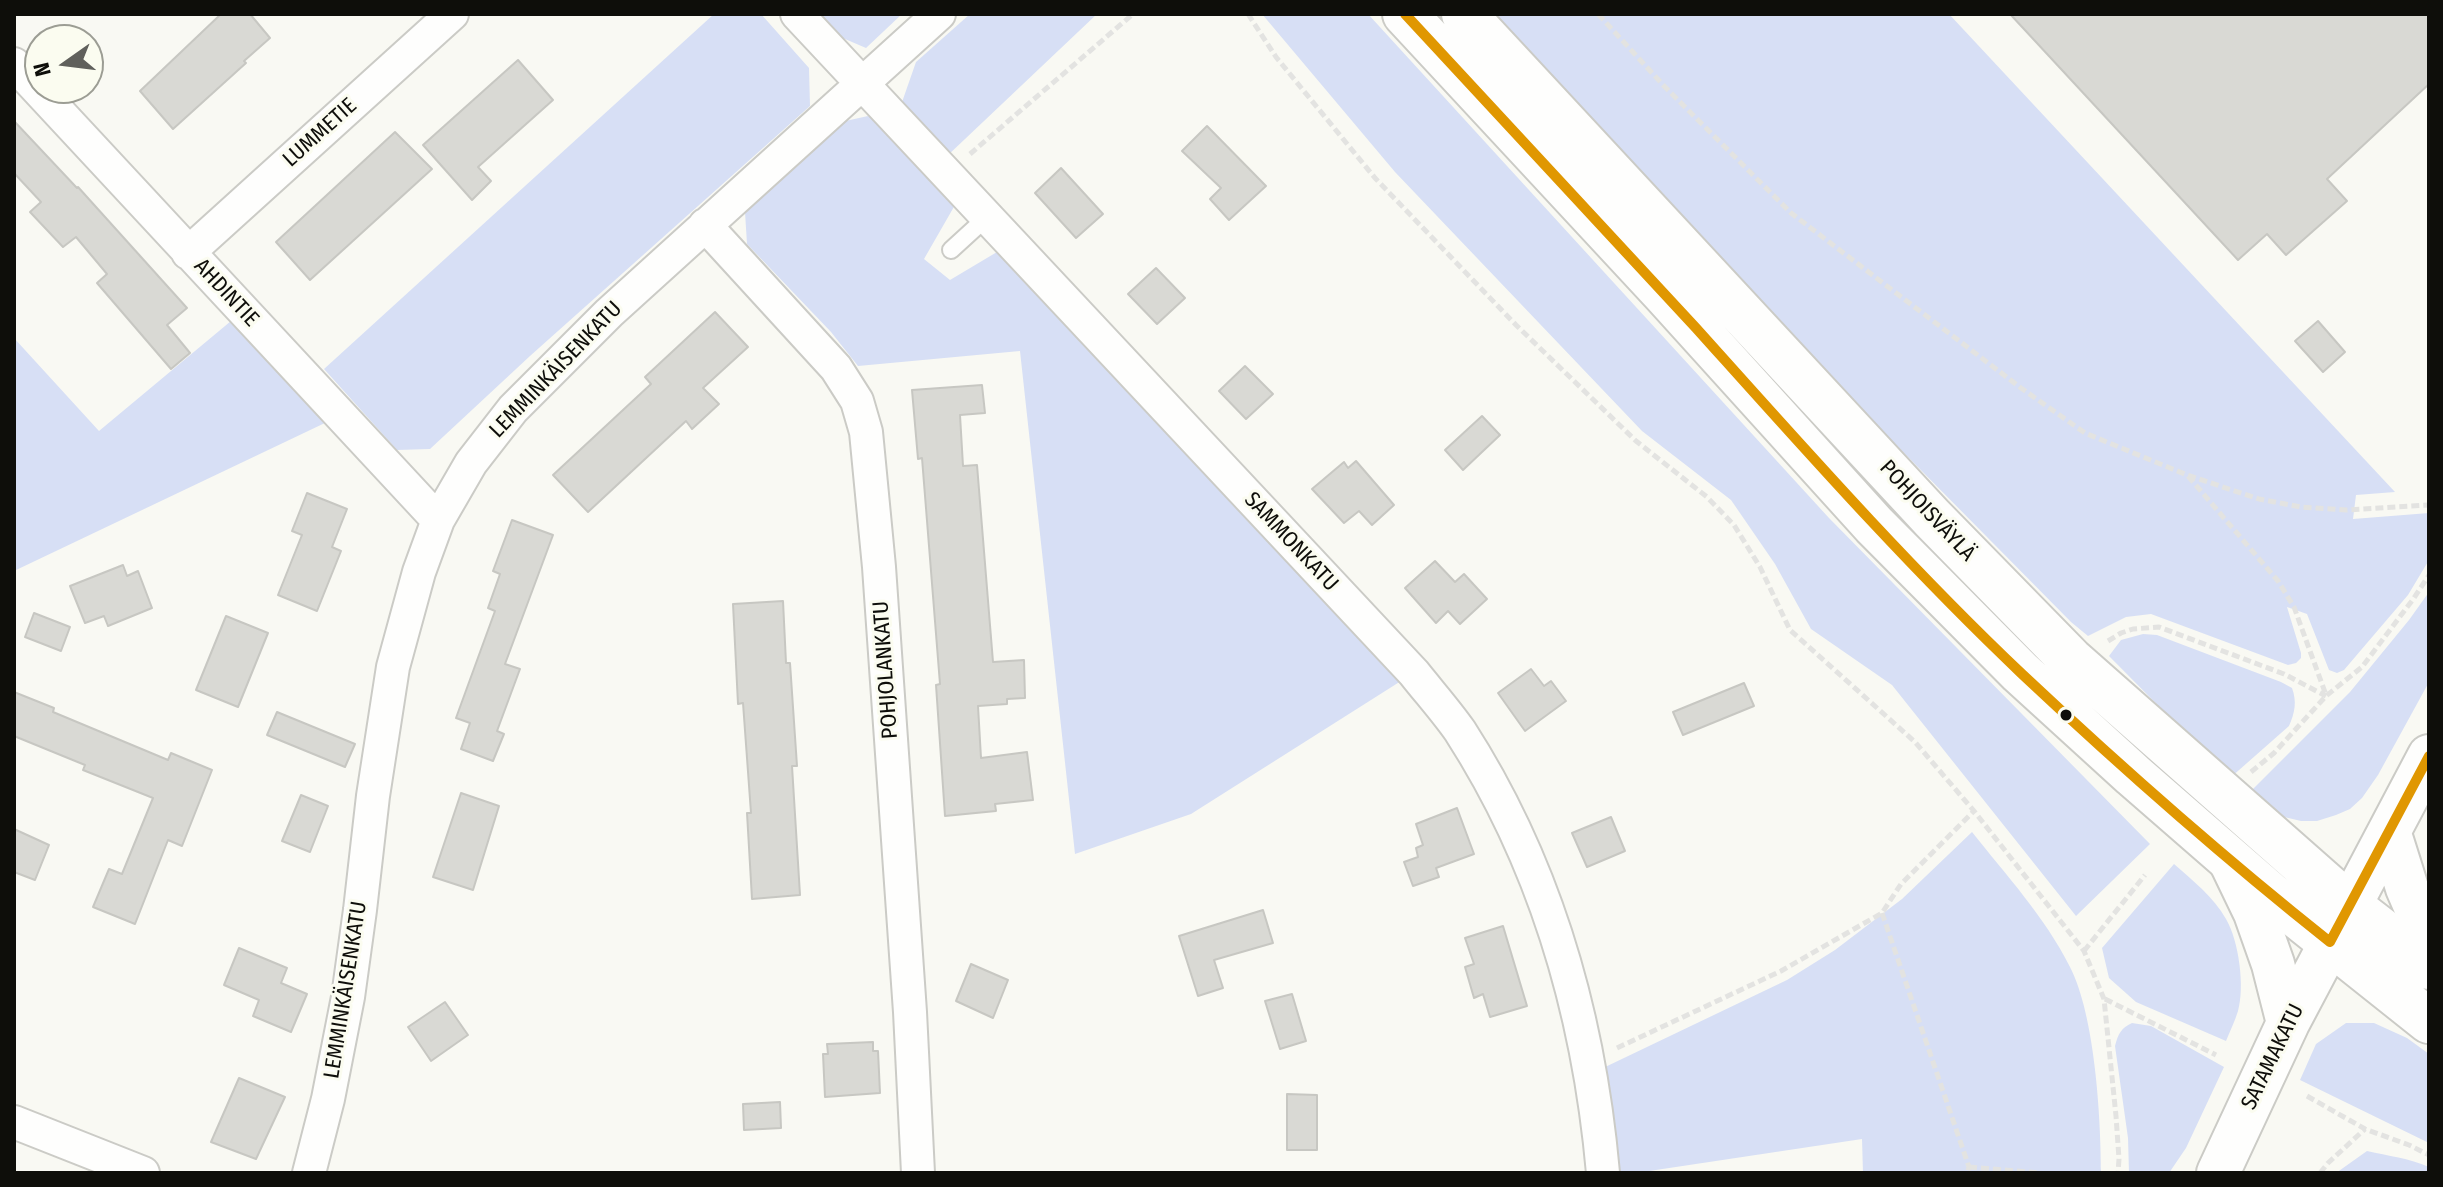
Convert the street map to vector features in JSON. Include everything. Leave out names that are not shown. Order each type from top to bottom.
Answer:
[{"type":"main road","name":"POHJOISVÄYLÄ","points":[[1405,14],[1655,282],[1874,525],[2020,672],[2229,858],[2340,924],[2429,967]]},
{"type":"main road","name":"POHJOISVÄYLÄ","points":[[1464,14],[1932,518],[2340,924],[2429,1021]]},
{"type":"street","name":"LUMMETIE","points":[[188,253],[452,14]]},
{"type":"street","name":"SAMMONKATU","points":[[797,14],[1414,673],[1458,728],[1501,800],[1538,883],[1565,961],[1587,1062],[1603,1173]]},
{"type":"street","name":"LEMMINKÄISENKATU","points":[[309,1173],[328,1099],[348,997],[393,667],[419,572],[438,520],[471,463],[513,409],[609,313],[939,14]]},
{"type":"street","name":"AHDINTIE","points":[[14,64],[438,520]]},
{"type":"street","name":"POHJOLANKATU","points":[[705,225],[836,368],[857,401],[866,432],[879,567],[918,1173]]},
{"type":"street","name":"SATAMAKATU","points":[[2218,1173],[2288,1023],[2429,756]]},
{"type":"street","points":[[2390,834],[2407,888],[2429,939]]},
{"type":"street","points":[[2229,858],[2255,913],[2273,964],[2288,1023]]},
{"type":"street","points":[[14,1122],[143,1173]]},
{"type":"lane","points":[[951,250],[986,218]]},
{"type":"path","points":[[946,174],[1133,14]]},
{"type":"path","points":[[1248,14],[1276,57],[1375,178],[1559,367],[1636,441],[1707,497],[1734,525],[1760,567],[1790,630],[1915,742],[1974,811],[2084,951],[2104,999],[2118,1173]]},
{"type":"path","points":[[1598,14],[1665,87],[1791,213],[2085,433],[2187,475],[2259,499],[2301,507],[2346,510],[2429,505]]},
{"type":"path","points":[[2187,475],[2278,581],[2294,607],[2326,696]]},
{"type":"path","points":[[2245,777],[2274,753],[2326,696],[2362,667],[2429,575]]},
{"type":"path","points":[[2083,671],[2109,640],[2121,633],[2159,627],[2284,674],[2326,696]]},
{"type":"path","points":[[1587,1062],[1781,971],[1882,913],[1901,884],[1974,811]]},
{"type":"path","points":[[2084,951],[2145,875]]},
{"type":"path","points":[[1882,913],[1968,1170],[2041,1173]]},
{"type":"path","points":[[2104,999],[2216,1055]]},
{"type":"path","points":[[2307,1096],[2365,1129],[2429,1155]]},
{"type":"path","points":[[2320,1173],[2365,1129]]},
{"type":"shaded area","points":[[714,14],[761,14],[809,68],[810,106],[430,449],[397,450],[324,369]]},
{"type":"shaded area","points":[[814,14],[902,14],[866,48],[831,33]]},
{"type":"shaded area","points":[[970,14],[1097,14],[946,157],[901,105],[916,62]]},
{"type":"shaded area","points":[[1262,14],[1368,14],[1829,518],[2150,844],[2076,916],[1892,685],[1811,629],[1775,564],[1731,500],[1642,431],[1395,172]]},
{"type":"shaded area","points":[[1490,14],[1949,14],[2395,492],[2356,495],[2353,519],[2429,513],[2429,560],[2408,595],[2344,670],[2337,673],[2329,670],[2307,614],[2287,607],[2301,653],[2296,663],[2288,665],[2151,614],[2126,617],[2088,636],[1820,368]]},
{"type":"shaded area","points":[[868,116],[884,126],[955,205],[924,259],[950,280],[997,252],[1219,484],[1401,681],[1191,814],[1075,854],[1020,351],[858,366],[831,332],[747,244],[745,212],[841,122]]},
{"type":"shaded area","points":[[231,321],[327,422],[14,571],[14,338],[99,431]]},
{"type":"shaded area","points":[[2429,592],[2429,682],[2362,798],[2350,809],[2336,815],[2317,821],[2301,821],[2280,816],[2249,793],[2350,692]]},
{"type":"shaded area","points":[[2143,634],[2157,635],[2292,688],[2295,707],[2289,726],[2230,778],[2109,656],[2121,640]]},
{"type":"shaded area","points":[[1972,832],[2049,931],[2079,988],[2095,1067],[2101,1173],[1863,1173],[1862,1139],[1636,1173],[1618,1173],[1601,1069],[1787,980],[1835,950],[1902,899]]},
{"type":"shaded area","points":[[2174,864],[2215,903],[2231,928],[2241,977],[2240,1001],[2226,1041],[2136,1002],[2109,978],[2102,948]]},
{"type":"shaded area","points":[[2132,1023],[2151,1026],[2224,1067],[2186,1148],[2169,1173],[2129,1173],[2128,1138],[2115,1046],[2120,1032]]},
{"type":"shaded area","points":[[2346,1023],[2374,1023],[2407,1038],[2429,1054],[2429,1143],[2300,1080],[2316,1044]]},
{"type":"shaded area","points":[[2367,1151],[2421,1164],[2429,1167],[2429,1173],[2336,1173]]},
{"type":"building","points":[[221,14],[250,14],[270,38],[173,129],[140,91]]},
{"type":"building","points":[[2010,14],[2429,14],[2429,84],[2327,179],[2347,201],[2286,255],[2267,234],[2238,260]]},
{"type":"building","points":[[518,60],[553,100],[478,167],[491,181],[472,200],[423,145]]},
{"type":"building","points":[[14,121],[187,308],[167,325],[190,353],[171,369],[97,283],[107,274],[76,237],[63,247],[30,212],[41,202],[14,173]]},
{"type":"building","points":[[1207,126],[1266,186],[1229,220],[1210,199],[1221,188],[1182,151]]},
{"type":"building","points":[[395,132],[432,169],[310,280],[276,242]]},
{"type":"building","points":[[1061,168],[1103,214],[1076,238],[1035,193]]},
{"type":"building","points":[[1156,268],[1185,298],[1157,324],[1128,294]]},
{"type":"building","points":[[715,312],[748,347],[703,388],[719,404],[692,429],[686,421],[588,512],[553,475],[651,384],[645,377]]},
{"type":"building","points":[[2318,321],[2345,352],[2323,372],[2295,341]]},
{"type":"building","points":[[1245,366],[1273,394],[1246,419],[1219,391]]},
{"type":"building","points":[[982,385],[985,413],[960,415],[963,466],[977,465],[993,662],[1024,660],[1025,698],[1007,699],[1007,704],[978,706],[981,758],[1027,752],[1033,800],[995,804],[996,811],[945,816],[936,685],[940,684],[922,458],[918,459],[912,390]]},
{"type":"building","points":[[1482,416],[1500,435],[1463,470],[1445,450]]},
{"type":"building","points":[[1356,461],[1394,505],[1372,525],[1359,511],[1344,523],[1312,489],[1344,462],[1348,468]]},
{"type":"building","points":[[307,493],[347,509],[332,547],[341,551],[317,611],[278,595],[302,535],[292,531]]},
{"type":"building","points":[[512,520],[553,535],[505,664],[520,669],[497,731],[504,734],[493,761],[461,749],[470,723],[456,718],[495,611],[488,608],[500,574],[493,571]]},
{"type":"building","points":[[1435,561],[1455,582],[1464,574],[1487,599],[1460,624],[1448,611],[1436,623],[1405,588]]},
{"type":"building","points":[[123,565],[127,576],[138,571],[152,608],[108,626],[104,616],[85,623],[70,586]]},
{"type":"building","points":[[783,601],[797,766],[792,766],[800,895],[752,899],[747,813],[751,813],[743,703],[738,704],[733,604]]},
{"type":"building","points":[[34,613],[70,627],[61,651],[25,637]]},
{"type":"building","points":[[226,616],[268,633],[238,707],[196,690]]},
{"type":"building","points":[[1531,669],[1544,686],[1551,681],[1566,701],[1525,731],[1498,693]]},
{"type":"building","points":[[1744,683],[1754,706],[1683,735],[1673,712]]},
{"type":"building","points":[[14,692],[54,708],[53,712],[168,760],[171,753],[212,770],[182,846],[168,840],[135,924],[93,907],[109,869],[122,874],[153,798],[83,770],[85,765],[14,736]]},
{"type":"building","points":[[277,712],[355,744],[345,767],[267,735]]},
{"type":"building","points":[[461,793],[499,806],[473,890],[433,877]]},
{"type":"building","points":[[301,795],[328,806],[310,852],[282,841]]},
{"type":"building","points":[[1457,808],[1474,854],[1436,868],[1439,877],[1413,886],[1404,862],[1418,857],[1416,848],[1423,845],[1416,824]]},
{"type":"building","points":[[1611,817],[1625,851],[1587,867],[1572,833]]},
{"type":"building","points":[[14,829],[49,845],[35,880],[14,872]]},
{"type":"building","points":[[1263,910],[1273,943],[1214,960],[1223,988],[1198,996],[1179,936]]},
{"type":"building","points":[[1503,926],[1527,1006],[1490,1017],[1483,994],[1474,998],[1465,967],[1474,964],[1465,938]]},
{"type":"building","points":[[239,948],[287,968],[281,983],[307,994],[291,1032],[253,1016],[259,1000],[224,985]]},
{"type":"building","points":[[971,964],[1008,980],[993,1018],[956,1001]]},
{"type":"building","points":[[1292,994],[1306,1041],[1280,1049],[1265,1001]]},
{"type":"building","points":[[445,1002],[468,1035],[431,1061],[408,1027]]},
{"type":"building","points":[[873,1042],[873,1051],[878,1051],[880,1093],[825,1097],[823,1054],[828,1054],[827,1044]]},
{"type":"building","points":[[239,1078],[285,1097],[256,1159],[211,1142]]},
{"type":"building","points":[[1287,1094],[1317,1095],[1317,1150],[1287,1150]]},
{"type":"building","points":[[780,1102],[781,1128],[744,1130],[743,1104]]},
{"type":"transit line","points":[[1405,14],[1937,591],[2059,709],[2173,811],[2330,942],[2429,756]]}]
